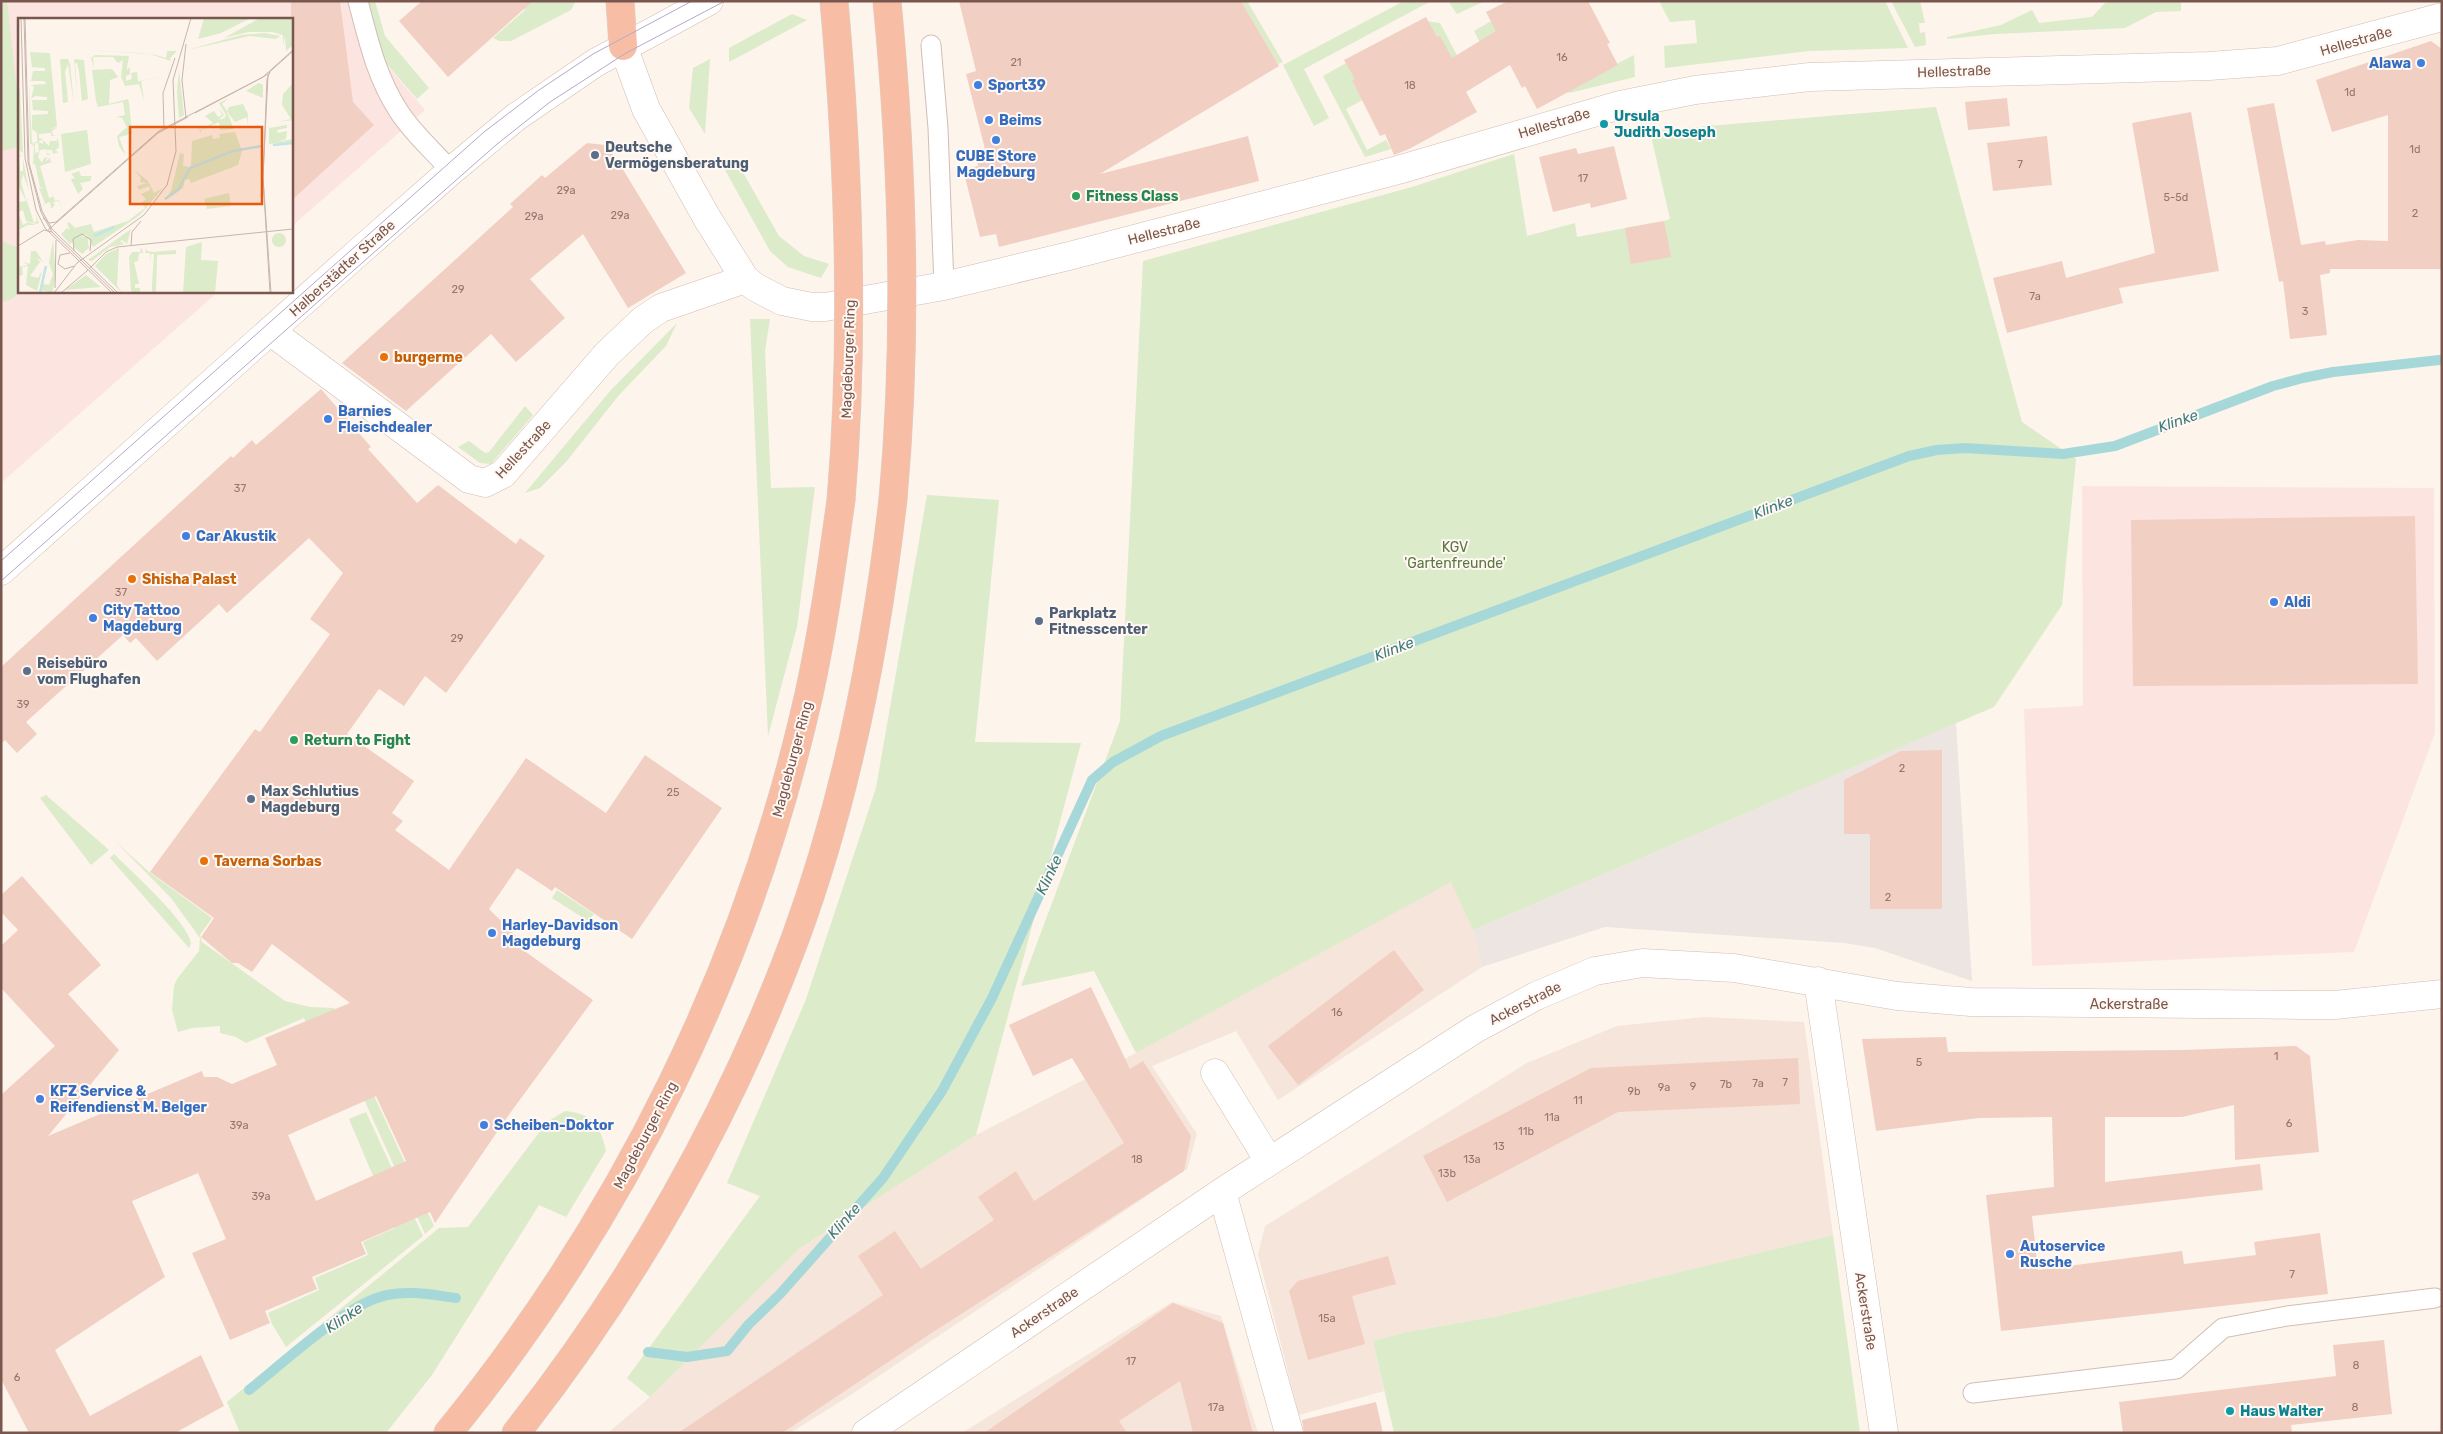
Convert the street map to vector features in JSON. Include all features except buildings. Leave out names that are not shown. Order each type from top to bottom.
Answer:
[{"type":"highway","points":[[620,1],[624,46]]},
{"type":"highway","name":"Magdeburger Ring","points":[[448,1433],[528,1327],[590,1234],[669,1092],[721,977],[771,839],[794,755],[813,675],[841,500],[850,349],[850,252],[834,1]]},
{"type":"highway","points":[[516,1433],[587,1338],[643,1251],[721,1108],[747,1053],[794,939],[821,858],[860,709],[874,642],[893,499],[900,410],[903,249],[887,1]]},
{"type":"street","name":"Halberstädter Straße","points":[[1,571],[451,171],[543,98],[624,46],[709,1]]},
{"type":"street","name":"Hellestraße","points":[[624,46],[646,109],[707,218],[745,279],[755,287],[782,301],[812,307],[825,307],[944,286],[1388,173],[1592,111],[1650,98],[1769,80],[1810,77],[2210,66],[2278,61],[2442,17]]},
{"type":"street","name":"Hellestraße","points":[[270,331],[469,479],[485,483],[503,474],[607,354],[643,320],[661,308],[745,279]]},
{"type":"street","name":"Ackerstraße","points":[[866,1433],[1222,1192],[1474,1029],[1536,996],[1595,971],[1619,965],[1664,963],[1734,968],[1896,996],[1971,1002],[2335,1005],[2442,994]]},
{"type":"street","name":"Ackerstraße","points":[[1818,981],[1884,1433]]},
{"type":"street","points":[[1215,1073],[1269,1162]]},
{"type":"street","points":[[1222,1192],[1289,1433]]},
{"type":"lane","points":[[358,1],[376,69],[398,110],[418,136],[451,171]]},
{"type":"lane","points":[[931,46],[939,137],[944,286]]},
{"type":"lane","points":[[1973,1393],[2176,1369],[2224,1328],[2287,1316],[2435,1298]]},
{"type":"shaded area","points":[[1,1],[366,1],[384,62],[425,110],[292,226],[292,18],[18,18],[18,292],[218,292],[1,483]]},
{"type":"shaded area","points":[[2082,486],[2434,488],[2435,733],[2354,952],[2032,966],[2024,709],[2083,706]]},
{"type":"shaded area","points":[[1956,723],[1972,981],[1875,948],[1844,943],[1605,927],[1482,967],[1473,930]]},
{"type":"shaded area","points":[[1451,881],[1473,930],[1482,967],[1278,1100],[1236,1031],[1152,1066],[1197,1134],[1187,1169],[846,1398],[790,1433],[608,1433],[650,1397],[800,1248],[976,1135],[1136,1053]]},
{"type":"shaded area","points":[[1704,1017],[1804,1022],[1833,1235],[1498,1316],[1407,1332],[1373,1341],[1384,1391],[1299,1415],[1258,1254],[1265,1226],[1527,1063],[1617,1026]]},
{"type":"shaded area","points":[[1172,1302],[1221,1316],[1258,1433],[962,1433]]},
{"type":"green space","points":[[1,1],[7,1],[18,99],[18,147],[1,151]]},
{"type":"green space","points":[[367,1],[375,1],[385,36],[429,88],[417,99],[384,61]]},
{"type":"green space","points":[[518,1],[576,1],[571,10],[511,41],[499,41],[493,38],[525,10]]},
{"type":"green space","points":[[1241,1],[1247,1],[1283,62],[1278,64]]},
{"type":"green space","points":[[1404,1],[1431,1],[1304,69],[1329,118],[1314,126],[1283,65]]},
{"type":"green space","points":[[1448,1],[1485,1],[1457,14]]},
{"type":"green space","points":[[1663,1],[1885,1],[1908,48],[1809,51],[1665,68],[1664,46],[1697,43],[1695,20],[1670,22],[1660,3]]},
{"type":"green space","points":[[1891,1],[1920,1],[1925,23],[1919,23],[1920,33],[1925,32],[1926,45],[1915,47]]},
{"type":"green space","points":[[2111,1],[2181,1],[2181,11],[2156,12],[2125,28],[1995,34],[1947,39],[1947,37],[2001,25],[2032,10],[2039,23],[2092,17],[2105,3]]},
{"type":"green space","points":[[792,14],[807,20],[729,62],[729,48]]},
{"type":"green space","points":[[1493,20],[1511,55],[1452,70],[1426,21],[1440,23],[1462,65],[1485,52],[1474,31]]},
{"type":"green space","points":[[1634,55],[1635,77],[1569,93],[1567,90]]},
{"type":"green space","points":[[710,59],[705,134],[689,108],[693,68]]},
{"type":"green space","points":[[1348,62],[1366,98],[1346,109],[1367,150],[1386,140],[1391,149],[1365,157],[1323,76]]},
{"type":"green space","name":"KGV 'Gartenfreunde'","points":[[1936,107],[2022,422],[2076,459],[2062,605],[1994,707],[1473,930],[1451,882],[1136,1053],[1094,971],[1021,986],[1120,721],[1143,261],[1412,187],[1514,154],[1527,236],[1575,223],[1577,237],[1664,221],[1670,219],[1650,131]]},
{"type":"green space","points":[[736,160],[779,236],[804,256],[829,264],[821,278],[788,267],[770,251],[720,161]]},
{"type":"green space","points":[[1,241],[18,248],[18,292],[21,292],[10,300],[1,302]]},
{"type":"green space","points":[[750,319],[770,319],[765,351],[771,488],[815,487],[797,627],[768,736]]},
{"type":"green space","points":[[677,323],[666,346],[619,395],[566,462],[540,488],[525,493],[611,390]]},
{"type":"green space","points":[[525,406],[533,415],[491,464],[480,463],[458,447],[469,441],[485,453],[489,452]]},
{"type":"green space","points":[[927,495],[999,500],[975,742],[1081,743],[976,1135],[800,1248],[650,1397],[627,1378],[760,1196],[727,1183],[805,1002],[876,788]]},
{"type":"green space","points":[[46,795],[109,850],[91,865],[40,798]]},
{"type":"green space","points":[[116,842],[149,872],[212,918],[200,935],[202,942],[285,1001],[310,1007],[334,1008],[340,1023],[315,1041],[304,1018],[246,1043],[236,1037],[220,1033],[220,1026],[192,1028],[178,1032],[172,1010],[174,986],[177,979],[199,951],[200,938],[171,898]]},
{"type":"green space","points":[[114,854],[170,910],[188,934],[191,943],[189,948],[110,858]]},
{"type":"green space","points":[[557,890],[594,914],[588,921],[552,898]]},
{"type":"green space","points":[[341,1024],[434,1226],[425,1234],[332,1029]]},
{"type":"green space","points":[[565,1111],[582,1115],[594,1122],[601,1134],[606,1151],[566,1217],[539,1205],[432,1375],[386,1433],[240,1433],[227,1402],[439,1228],[468,1227],[547,1122]]},
{"type":"green space","points":[[366,1112],[423,1236],[286,1347],[272,1324],[268,1313],[319,1290],[315,1278],[368,1255],[363,1242],[395,1228],[349,1119]]},
{"type":"green space","points":[[1833,1235],[1860,1433],[1394,1433],[1373,1341],[1407,1332],[1498,1316]]},
{"type":"waterway","name":"Klinke","points":[[648,1352],[687,1357],[727,1351],[749,1324],[780,1294],[883,1178],[942,1091],[992,998],[1092,780],[1113,762],[1161,736],[1909,456],[1937,450],[1965,448],[2063,454],[2115,446],[2273,386],[2303,378],[2333,372],[2439,360]]},
{"type":"waterway","name":"Klinke","points":[[249,1390],[316,1335],[370,1301],[387,1295],[404,1293],[456,1298]]},
{"type":"tram line","points":[[1,561],[484,132],[539,90],[593,54],[692,1]]},
{"type":"tram line","points":[[1,581],[496,145],[550,102],[626,53],[725,1]]},
{"type":"place","name":"Alawa","points":[[2421,63]]},
{"type":"place","name":"Sport39","points":[[978,85]]},
{"type":"place","name":"Beims","points":[[989,120]]},
{"type":"place","name":"Ursula Judith Joseph","points":[[1604,124]]},
{"type":"place","name":"CUBE Store Magdeburg","points":[[996,140]]},
{"type":"place","name":"Deutsche Vermögensberatung","points":[[595,155]]},
{"type":"place","name":"Fitness Class","points":[[1076,196]]},
{"type":"place","name":"burgerme","points":[[384,357]]},
{"type":"place","name":"Barnies Fleischdealer","points":[[328,419]]},
{"type":"place","name":"Car Akustik","points":[[186,536]]},
{"type":"place","name":"Shisha Palast","points":[[132,579]]},
{"type":"place","name":"Aldi","points":[[2274,602]]},
{"type":"place","name":"City Tattoo Magdeburg","points":[[93,618]]},
{"type":"place","name":"Parkplatz Fitnesscenter","points":[[1039,621]]},
{"type":"place","name":"Reisebüro vom Flughafen","points":[[27,671]]},
{"type":"place","name":"Return to Fight","points":[[294,740]]},
{"type":"place","name":"Max Schlutius Magdeburg","points":[[251,799]]},
{"type":"place","name":"Taverna Sorbas","points":[[204,861]]},
{"type":"place","name":"Harley-Davidson Magdeburg","points":[[492,933]]},
{"type":"place","name":"KFZ Service & Reifendienst M. Belger","points":[[40,1099]]},
{"type":"place","name":"Scheiben-Doktor","points":[[484,1125]]},
{"type":"place","name":"Autoservice Rusche","points":[[2010,1254]]},
{"type":"place","name":"Haus Walter","points":[[2230,1411]]}]
